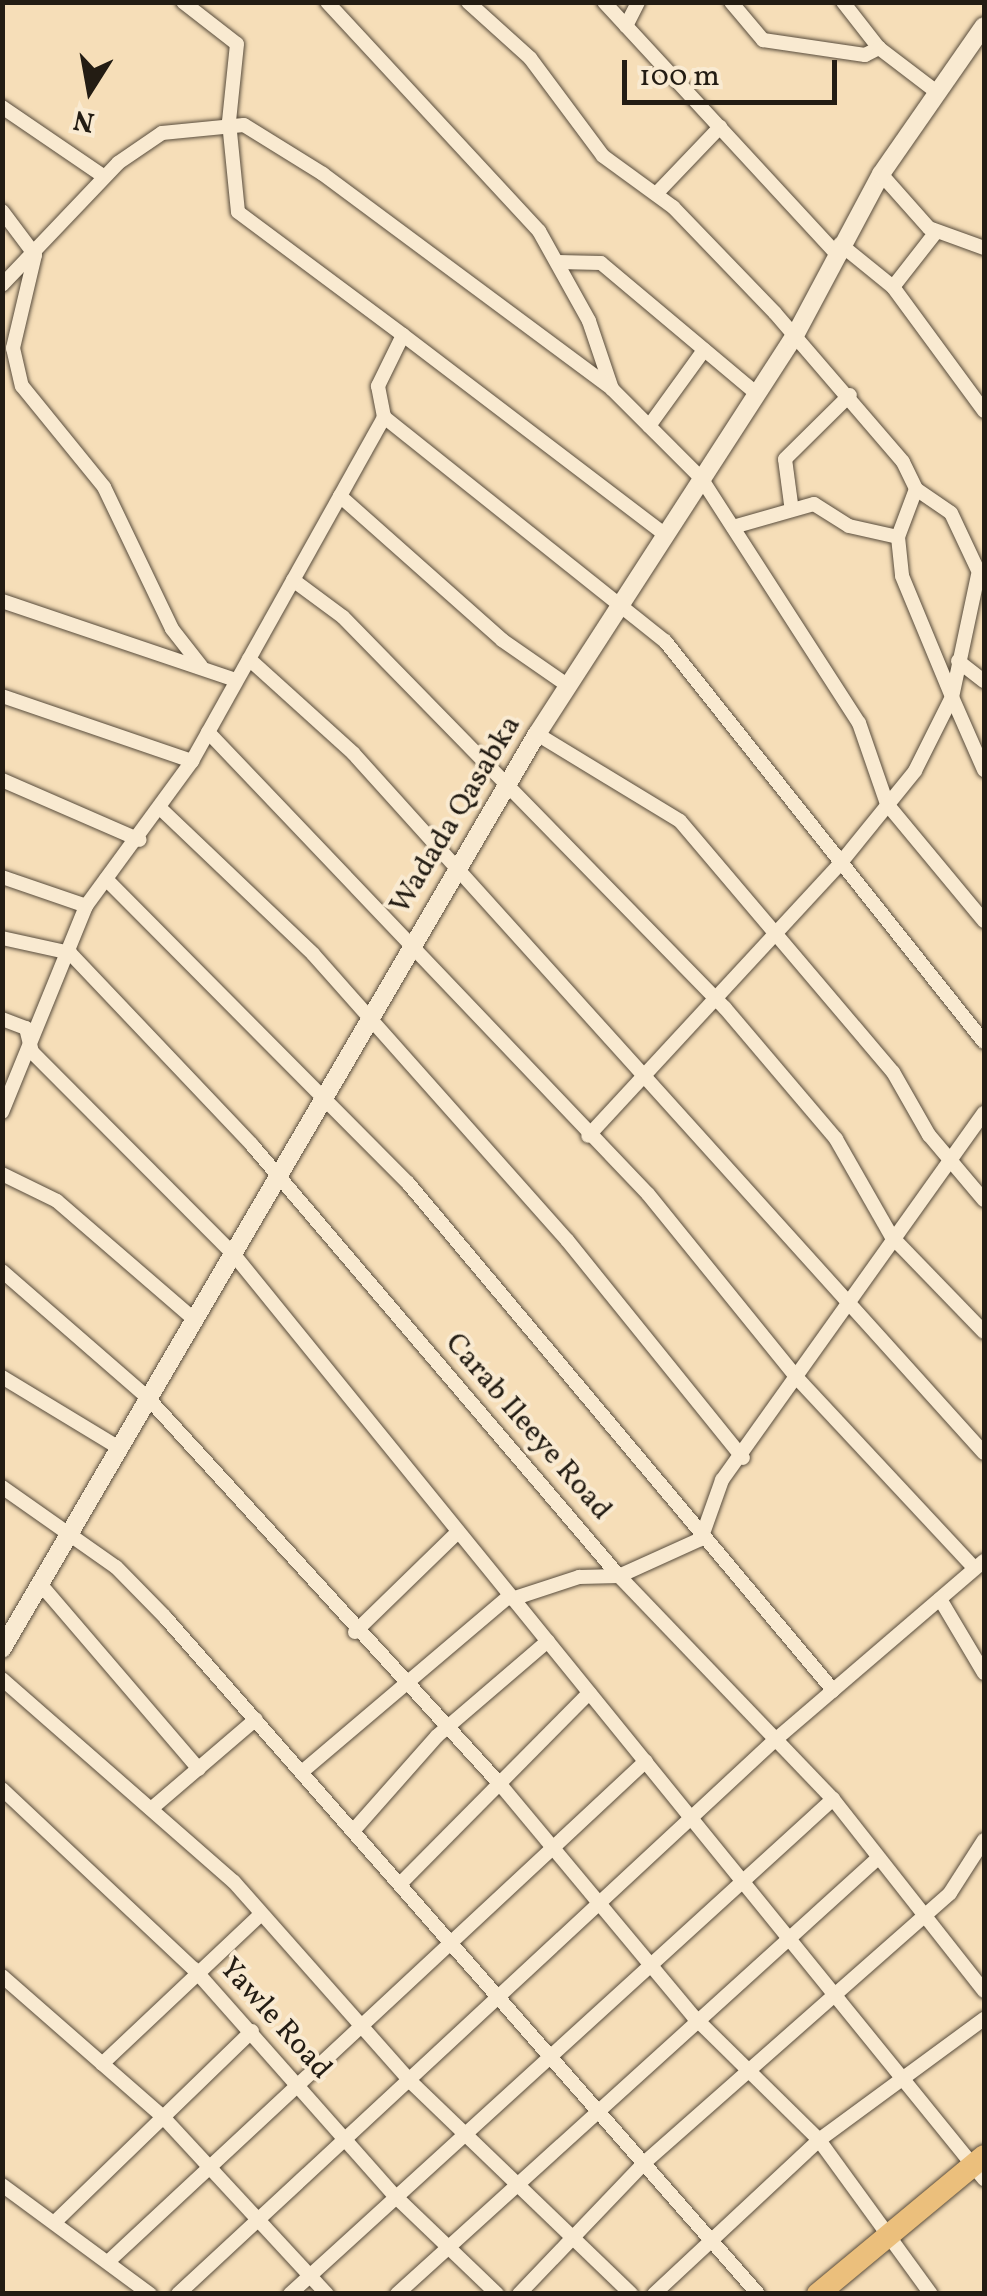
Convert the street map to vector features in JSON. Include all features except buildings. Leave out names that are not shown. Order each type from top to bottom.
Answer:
[{"type":"highway","points":[[818,2294],[886,2236],[981,2167]]},
{"type":"street","points":[[183,2],[237,44],[229,122],[238,212],[664,534]]},
{"type":"street","points":[[327,2],[558,262],[612,389]]},
{"type":"street","points":[[468,2],[530,58],[603,156],[656,194],[850,395],[916,488],[951,513],[981,578],[952,697],[887,804],[839,865],[774,927],[719,1002],[588,1136]]},
{"type":"street","points":[[604,2],[838,248],[894,288],[984,411]]},
{"type":"street","points":[[626,26],[638,2]]},
{"type":"street","points":[[731,2],[763,40],[865,55],[879,48]]},
{"type":"street","points":[[843,2],[879,48],[938,93]]},
{"type":"street","name":"Wadada Qasabka","points":[[2,1648],[74,1536],[190,1316],[235,1256],[365,1018],[503,790],[620,601],[793,338],[881,174],[984,30]]},
{"type":"street","points":[[2,108],[104,176]]},
{"type":"street","points":[[2,285],[36,255],[104,176],[162,133],[229,122],[408,231],[612,389],[701,478],[860,722],[887,804],[984,922]]},
{"type":"street","points":[[656,194],[720,127]]},
{"type":"street","points":[[881,174],[936,232],[984,248]]},
{"type":"street","points":[[2,210],[36,255]]},
{"type":"street","points":[[894,288],[936,232]]},
{"type":"street","points":[[2,365],[13,348],[36,255]]},
{"type":"street","points":[[558,262],[601,263],[756,392]]},
{"type":"street","points":[[403,335],[378,386],[384,417],[563,568],[620,601],[665,641],[839,865],[984,1042]]},
{"type":"street","points":[[13,348],[22,386],[104,487],[172,629],[202,666]]},
{"type":"street","points":[[649,426],[704,350]]},
{"type":"street","points":[[791,504],[785,459],[850,395]]},
{"type":"street","points":[[5,1104],[32,1052],[86,906],[140,840],[192,761],[384,417]]},
{"type":"street","points":[[916,488],[898,538],[902,576],[984,770]]},
{"type":"street","points":[[340,496],[502,640],[567,685]]},
{"type":"street","points":[[733,527],[791,504],[898,538]]},
{"type":"street","points":[[293,580],[343,618],[503,790],[719,1002],[836,1139],[892,1238],[984,1332]]},
{"type":"street","points":[[2,600],[236,680]]},
{"type":"street","points":[[248,659],[352,753],[455,870],[852,1299],[984,1454]]},
{"type":"street","points":[[958,661],[984,681]]},
{"type":"street","points":[[2,696],[192,761]]},
{"type":"street","points":[[178,2294],[412,2083],[774,1741],[979,1564],[798,1379],[648,1194],[588,1136],[411,943],[208,732]]},
{"type":"street","points":[[537,734],[680,822],[774,927],[892,1072],[950,1160],[984,1200]]},
{"type":"street","points":[[2,780],[140,840]]},
{"type":"street","points":[[162,809],[365,1018],[567,1240],[744,1458]]},
{"type":"street","points":[[2,877],[86,906]]},
{"type":"street","points":[[106,879],[408,1183],[701,1539],[833,1690]]},
{"type":"street","points":[[2,938],[70,953]]},
{"type":"street","name":"Carab Ileeye Road","points":[[70,953],[278,1177],[619,1576],[832,1799],[984,1991]]},
{"type":"street","points":[[2,1019],[26,1028],[32,1052],[235,1256],[981,2167]]},
{"type":"street","points":[[701,1539],[714,1492],[744,1458],[892,1238],[984,1112]]},
{"type":"street","points":[[2,1174],[57,1200],[190,1316]]},
{"type":"street","points":[[2,1270],[147,1398],[355,1632],[499,1783],[694,2017],[820,2140],[931,2294]]},
{"type":"street","points":[[2,1378],[121,1449]]},
{"type":"street","points":[[2,1487],[74,1536],[141,1592],[303,1771],[758,2294]]},
{"type":"street","points":[[355,1632],[458,1532]]},
{"type":"street","points":[[303,1771],[402,1682],[511,1597],[579,1577],[619,1576],[701,1539]]},
{"type":"street","points":[[42,1586],[199,1770]]},
{"type":"street","points":[[940,1598],[984,1673]]},
{"type":"street","points":[[353,1831],[449,1729],[548,1641]]},
{"type":"street","points":[[2,1679],[151,1810],[260,1916],[412,2083],[570,2240],[631,2294]]},
{"type":"street","points":[[400,1884],[590,1692]]},
{"type":"street","points":[[151,1810],[256,1719]]},
{"type":"street","points":[[110,2260],[356,2022],[554,1848],[646,1761]]},
{"type":"street","name":"Yawle Road","points":[[2,1789],[194,1969],[396,2197],[497,2294]]},
{"type":"street","points":[[290,2294],[832,1799]]},
{"type":"street","points":[[519,2294],[644,2163],[922,1916],[984,1840]]},
{"type":"street","points":[[397,2294],[518,2188],[595,2107],[787,1932],[878,1858]]},
{"type":"street","points":[[102,2064],[194,1969],[260,1916]]},
{"type":"street","points":[[2,1976],[162,2116],[327,2294]]},
{"type":"street","points":[[654,2294],[707,2238],[820,2140],[984,2019]]},
{"type":"street","points":[[58,2219],[252,2031]]},
{"type":"street","points":[[2,2185],[58,2219],[150,2294]]}]
